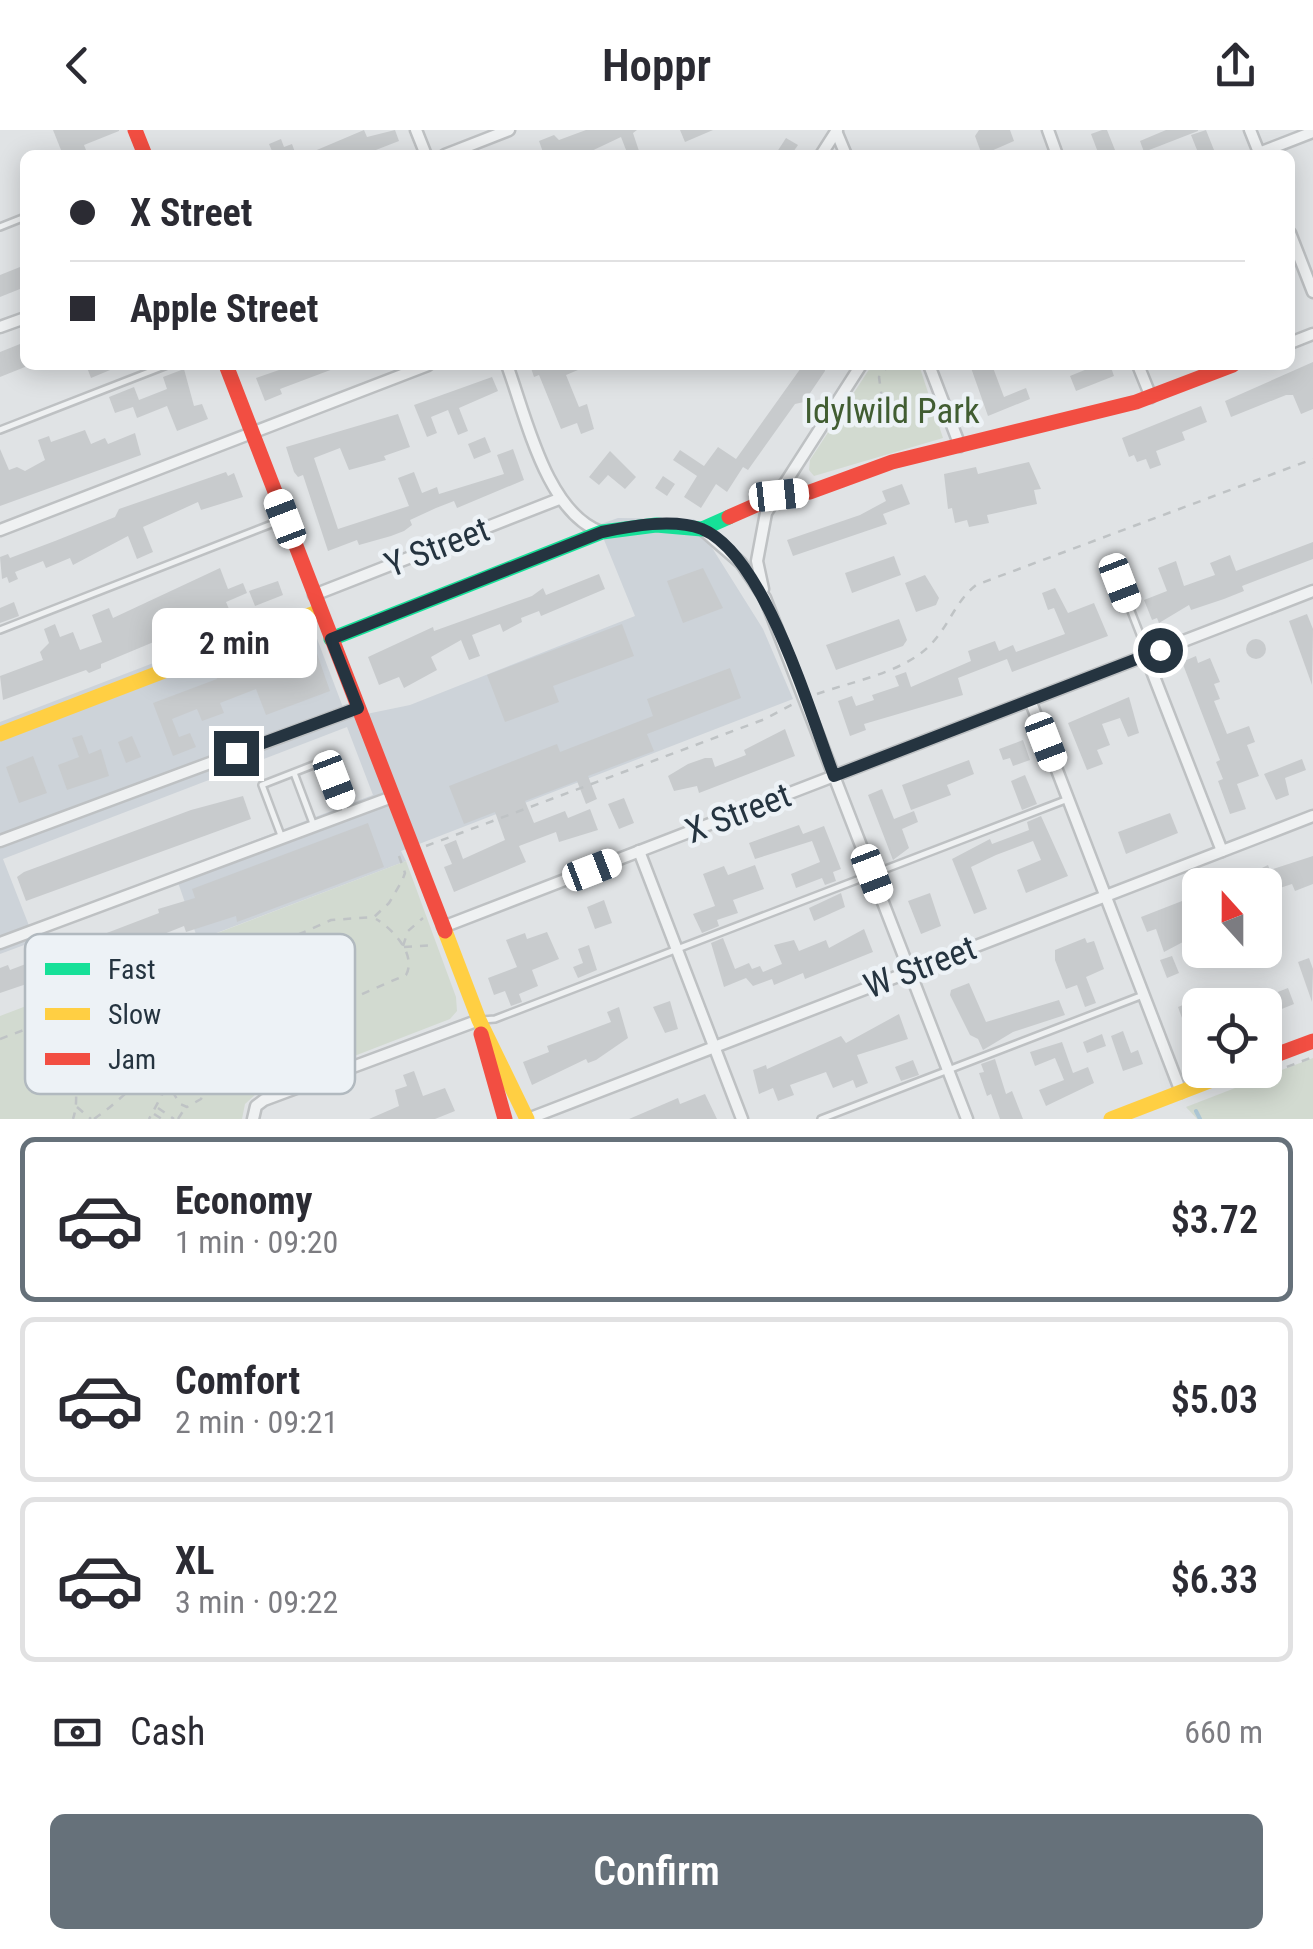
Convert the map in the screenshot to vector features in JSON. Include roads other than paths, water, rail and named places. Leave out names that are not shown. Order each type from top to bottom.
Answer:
[{"type":"street","points":[[458,150],[509,130]]},
{"type":"street","points":[[1270,150],[1313,132]]},
{"type":"street","points":[[1295,245],[1313,292]]},
{"type":"street","points":[[228,370],[478,1020],[528,1119]]},
{"type":"street","points":[[0,530],[415,370]]},
{"type":"street","points":[[509,370],[559,499],[578,521],[602,532]]},
{"type":"street","points":[[858,370],[766,513],[758,548],[765,598],[966,1119]]},
{"type":"street","points":[[930,370],[960,446]]},
{"type":"street","points":[[1140,370],[1150,397]]},
{"type":"street","points":[[331,639],[602,532],[656,525],[702,529],[779,495],[810,492],[892,462],[1150,397],[1220,370]]},
{"type":"street","name":"Y Street","points":[[0,734],[559,499]]},
{"type":"street","points":[[702,529],[741,563],[765,598]]},
{"type":"street","name":"X Street","points":[[443,927],[1313,591]]},
{"type":"street","points":[[1147,655],[1222,851]]},
{"type":"street","points":[[1030,700],[1181,1092]]},
{"type":"street","points":[[0,841],[358,708]]},
{"type":"street","points":[[0,943],[392,796]]},
{"type":"street","name":"W Street","points":[[528,1119],[1313,816]]},
{"type":"street","points":[[639,851],[742,1119]]},
{"type":"street","points":[[355,1066],[478,1020]]},
{"type":"street","points":[[478,1020],[488,1071],[506,1119]]},
{"type":"street","points":[[1282,1053],[1313,1041]]},
{"type":"street","points":[[1111,1119],[1191,1088]]},
{"type":"street","points":[[253,1116],[264,1100],[280,1094]]},
{"type":"lane","points":[[0,430],[154,370]]},
{"type":"lane","points":[[0,630],[285,519]]},
{"type":"lane","points":[[1120,583],[1147,655]]},
{"type":"lane","points":[[282,838],[262,785],[326,760],[347,814]]},
{"type":"lane","points":[[294,773],[314,826]]},
{"type":"lane","points":[[478,1020],[495,1019],[1068,799]]},
{"type":"lane","points":[[821,1119],[1143,995]]},
{"type":"waterway","points":[[1196,1111],[1200,1119]]},
{"type":"park label","name":"Idylwild Park","points":[[892,411]]}]
